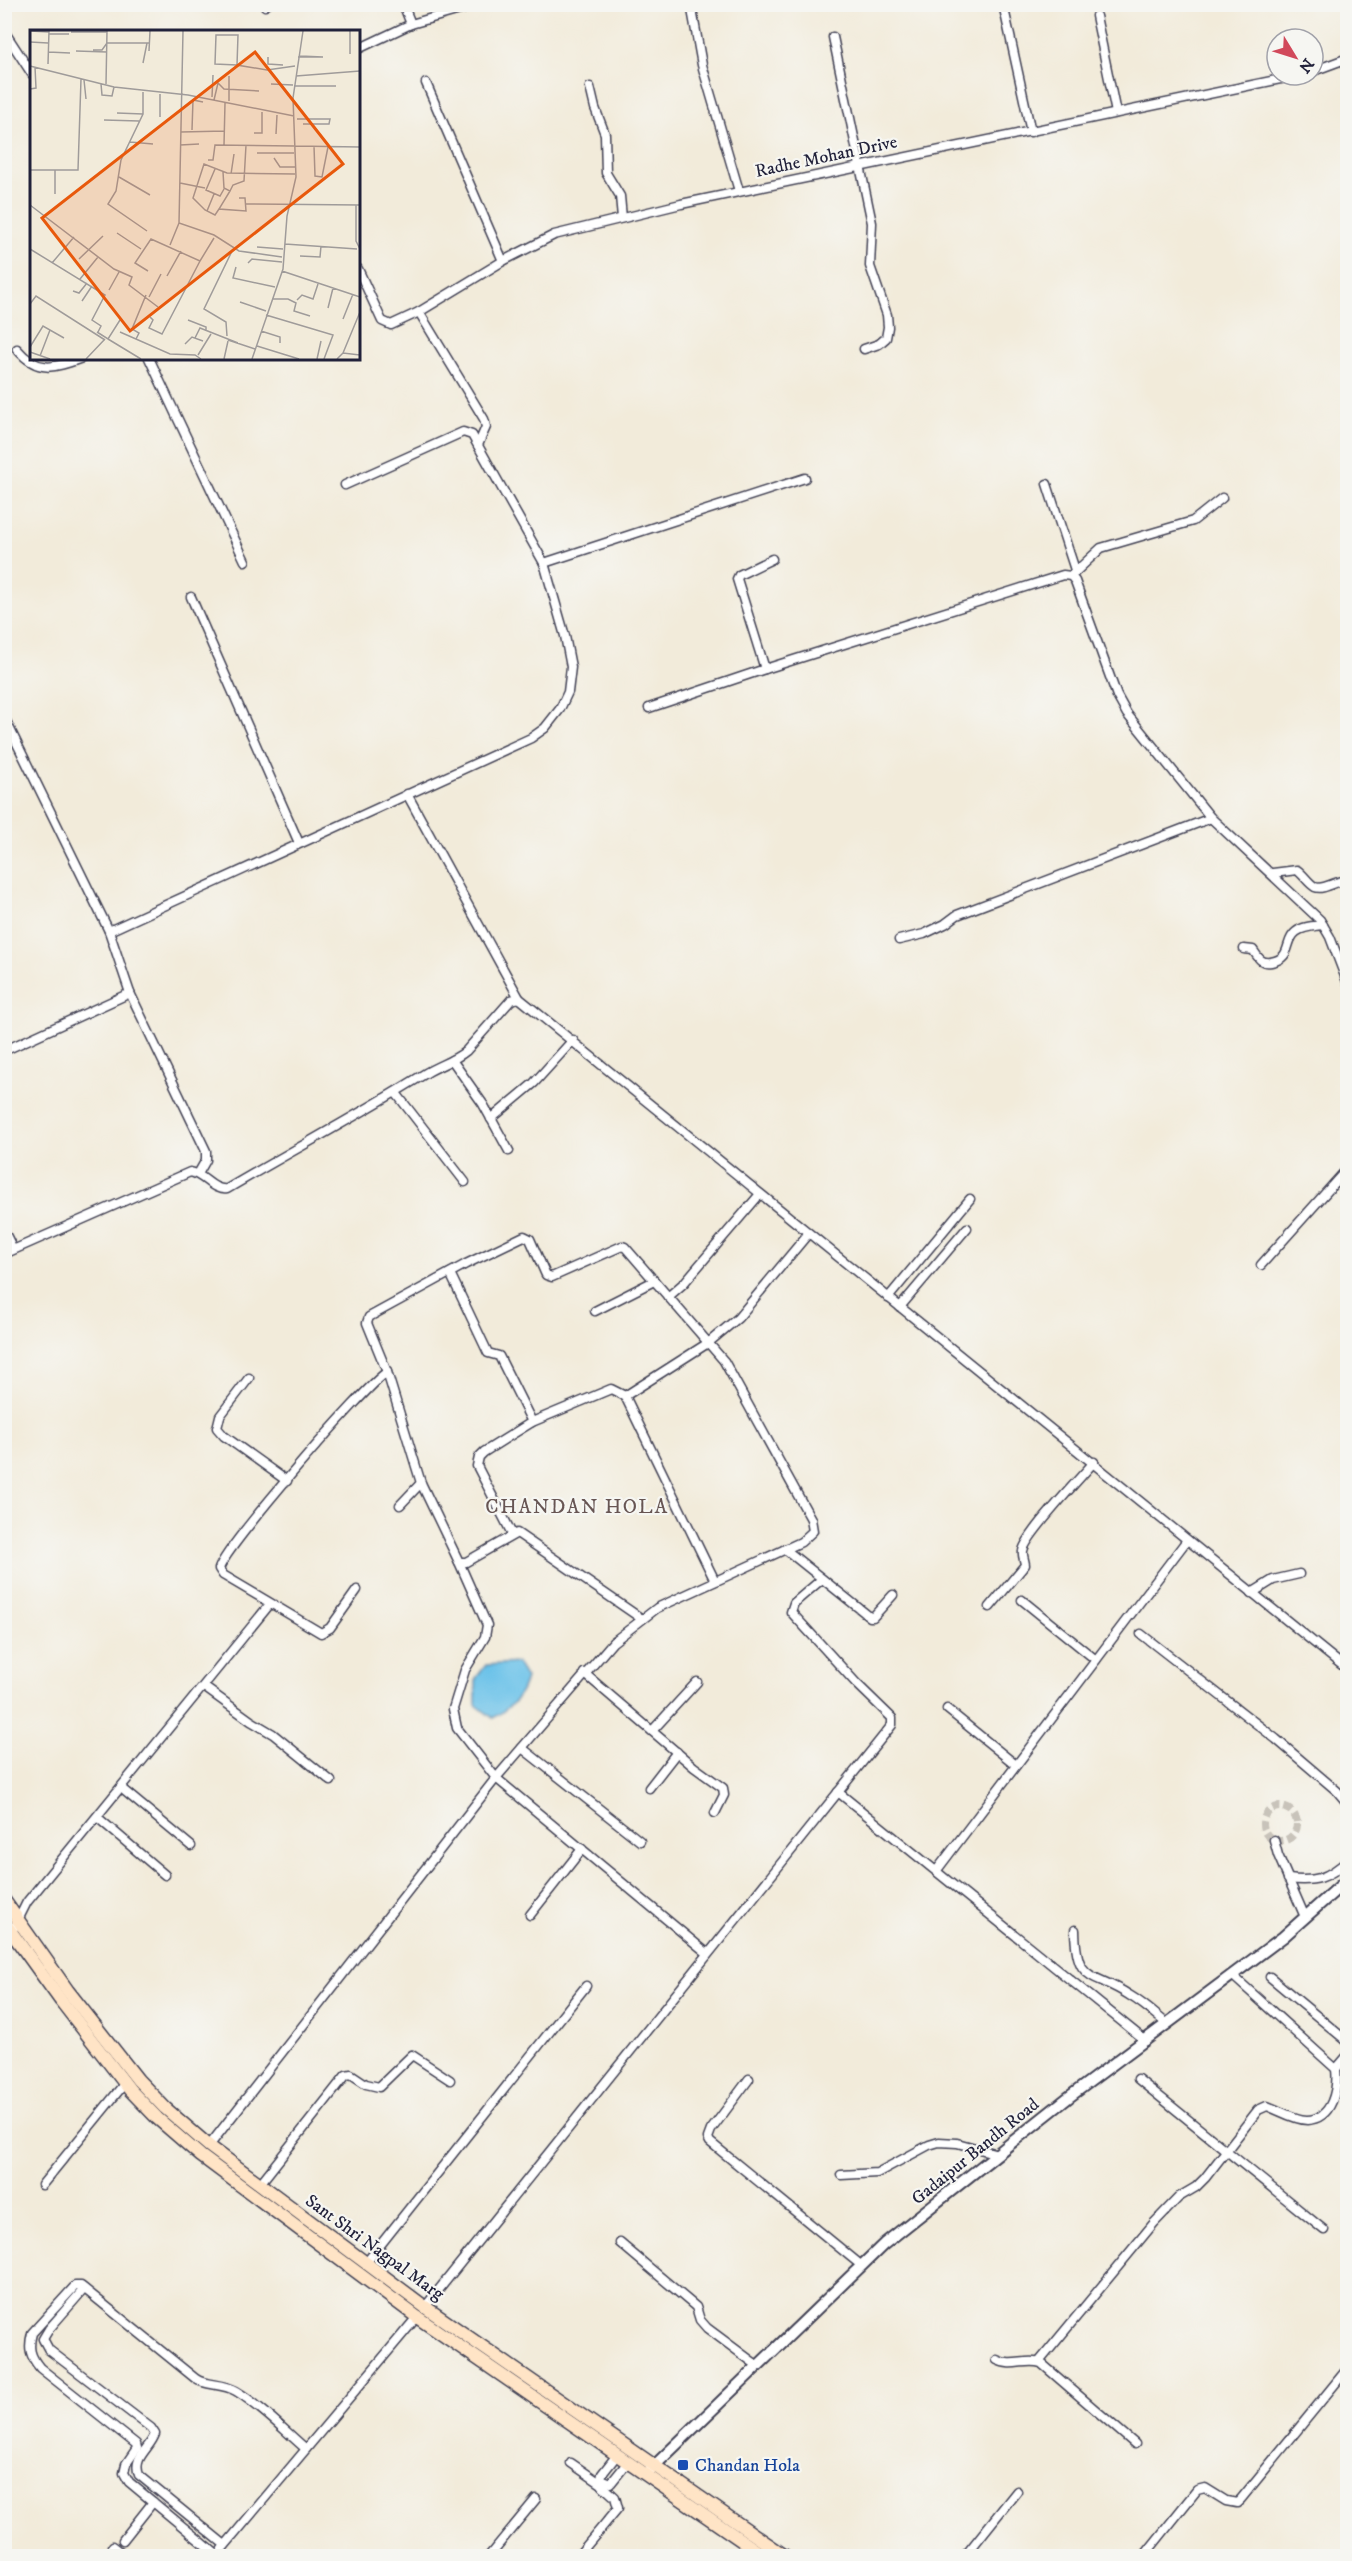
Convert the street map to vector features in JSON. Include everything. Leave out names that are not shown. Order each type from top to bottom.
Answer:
[{"type":"main road","name":"Sant Shri Nagpal Marg","points":[[4,1900],[68,1990],[138,2079],[165,2108],[209,2146],[366,2262],[421,2312],[650,2470],[785,2556]]},
{"type":"main road","name":"Sant Shri Nagpal Marg","points":[[4,1922],[61,2001],[125,2083],[157,2118],[201,2156],[622,2458],[650,2470],[764,2556]]},
{"type":"street","points":[[403,4],[411,24]]},
{"type":"street","points":[[360,48],[411,24],[482,4]]},
{"type":"street","points":[[691,4],[702,65],[739,192]]},
{"type":"street","points":[[1003,4],[1031,132]]},
{"type":"street","points":[[1096,16],[1116,113]]},
{"type":"street","points":[[4,31],[30,71]]},
{"type":"street","points":[[833,37],[858,166],[872,223],[870,266],[885,304],[888,327],[886,338],[879,344],[864,349]]},
{"type":"street","points":[[1325,66],[1347,58]]},
{"type":"street","name":"Radhe Mohan Drive","points":[[360,273],[382,321],[391,325],[419,312],[503,261],[554,235],[858,166],[1265,82]]},
{"type":"street","points":[[426,83],[503,261]]},
{"type":"street","points":[[590,87],[605,134],[606,173],[620,196],[622,218]]},
{"type":"street","points":[[419,312],[484,419],[486,427],[478,445]]},
{"type":"street","points":[[17,349],[28,361],[44,368],[76,360]]},
{"type":"street","points":[[150,360],[245,561]]},
{"type":"street","points":[[110,931],[531,738],[545,728],[560,709],[568,692],[571,667],[565,636],[544,563],[472,435],[463,432],[345,485]]},
{"type":"street","points":[[544,563],[805,477]]},
{"type":"street","points":[[1047,484],[1073,573],[1122,706],[1211,818],[1273,873],[1323,926],[1340,962],[1347,984]]},
{"type":"street","points":[[649,708],[765,669],[1073,573],[1101,548],[1193,521],[1222,498]]},
{"type":"street","points":[[765,669],[737,579],[739,575],[772,559]]},
{"type":"street","points":[[191,597],[299,843]]},
{"type":"street","points":[[4,717],[110,931],[130,993],[206,1150],[206,1160],[198,1174]]},
{"type":"street","points":[[407,794],[519,998],[808,1234],[1094,1462],[1347,1670]]},
{"type":"street","points":[[899,940],[924,934],[945,924],[957,915],[1211,818]]},
{"type":"street","points":[[1273,873],[1297,870],[1315,887],[1320,888],[1340,880],[1347,881]]},
{"type":"street","points":[[1244,949],[1253,950],[1261,961],[1266,963],[1277,961],[1284,956],[1291,937],[1296,931],[1323,926]]},
{"type":"street","points":[[1340,962],[1347,952]]},
{"type":"street","points":[[10,1048],[130,993]]},
{"type":"street","points":[[4,1254],[190,1173],[198,1174],[217,1188],[227,1189],[466,1051],[511,1000],[519,998]]},
{"type":"street","points":[[491,1119],[534,1083],[573,1040]]},
{"type":"street","points":[[452,1060],[509,1151]]},
{"type":"street","points":[[396,1093],[465,1182]]},
{"type":"street","points":[[1262,1264],[1347,1168]]},
{"type":"street","points":[[668,1297],[684,1283],[760,1194]]},
{"type":"street","points":[[888,1298],[970,1199]]},
{"type":"street","points":[[900,1307],[967,1228]]},
{"type":"street","points":[[4,1231],[13,1249]]},
{"type":"street","points":[[625,1396],[708,1343],[738,1318],[808,1234]]},
{"type":"street","points":[[209,2146],[496,1778],[613,1642],[657,1608],[785,1550],[806,1539],[813,1531],[814,1525],[727,1366],[623,1246],[550,1277],[544,1270],[530,1239],[524,1236],[371,1315],[367,1320],[387,1372],[421,1483],[487,1625],[485,1637],[465,1670],[453,1715],[457,1728],[496,1778],[707,1953]]},
{"type":"street","points":[[450,1273],[488,1353],[499,1356],[532,1422]]},
{"type":"street","points":[[595,1311],[654,1281]]},
{"type":"street","points":[[357,1590],[330,1628],[321,1633],[223,1575],[219,1565],[245,1531],[352,1406],[387,1372]]},
{"type":"street","points":[[249,1378],[220,1416],[217,1428],[224,1436],[287,1481]]},
{"type":"street","points":[[512,1534],[477,1466],[479,1457],[532,1422],[611,1389],[625,1396],[715,1581]]},
{"type":"street","points":[[990,1607],[1025,1565],[1023,1550],[1039,1527],[1094,1462]]},
{"type":"street","points":[[400,1505],[421,1483]]},
{"type":"street","points":[[459,1562],[466,1562],[512,1534],[522,1535],[642,1619]]},
{"type":"street","points":[[937,1870],[1187,1540]]},
{"type":"street","points":[[785,1550],[870,1617],[873,1617],[893,1595]]},
{"type":"street","points":[[1252,1593],[1273,1581],[1299,1574]]},
{"type":"street","points":[[306,2449],[235,2390],[218,2383],[200,2382],[84,2289],[75,2286],[32,2333],[31,2358],[46,2373],[136,2444],[137,2448],[126,2464],[124,2473],[129,2482],[216,2555],[225,2546],[421,2312],[892,1725],[893,1720],[791,1612],[794,1603],[822,1579]]},
{"type":"street","points":[[1022,1600],[1096,1660]]},
{"type":"street","points":[[4,1948],[27,1902],[270,1604]]},
{"type":"street","points":[[1141,1634],[1276,1739],[1337,1791],[1347,1804]]},
{"type":"street","points":[[584,1673],[723,1788],[724,1795],[715,1813]]},
{"type":"street","points":[[652,1731],[697,1682]]},
{"type":"street","points":[[204,1687],[273,1734],[330,1781]]},
{"type":"street","points":[[946,1710],[1016,1765]]},
{"type":"street","points":[[522,1748],[640,1840]]},
{"type":"street","points":[[649,1788],[677,1752]]},
{"type":"street","points":[[121,1788],[191,1846]]},
{"type":"street","points":[[838,1792],[937,1870],[1146,2042]]},
{"type":"street","points":[[98,1817],[165,1875]]},
{"type":"street","points":[[1274,1839],[1278,1855],[1305,1917]]},
{"type":"street","points":[[530,1915],[582,1850]]},
{"type":"street","points":[[1288,1879],[1318,1880],[1330,1875],[1347,1860]]},
{"type":"street","name":"Gadaipur Bandh Road","points":[[650,2470],[885,2244],[1069,2097],[1146,2042],[1232,1975],[1305,1917],[1347,1879]]},
{"type":"street","points":[[1075,1930],[1077,1960],[1082,1969],[1096,1980],[1129,1994],[1167,2024]]},
{"type":"street","points":[[1232,1975],[1336,2069]]},
{"type":"street","points":[[1270,1977],[1347,2042]]},
{"type":"street","points":[[366,2262],[586,1986]]},
{"type":"street","points":[[259,2185],[346,2075],[351,2074],[371,2086],[379,2086],[412,2055],[450,2080]]},
{"type":"street","points":[[996,2360],[1013,2365],[1039,2362],[1154,2223],[1179,2197],[1199,2184],[1253,2115],[1267,2106],[1306,2120],[1318,2116],[1327,2109],[1336,2094],[1336,2069],[1347,2055]]},
{"type":"street","points":[[749,2079],[711,2130],[708,2138],[710,2142],[862,2266]]},
{"type":"street","points":[[1138,2079],[1324,2230]]},
{"type":"street","points":[[42,2185],[125,2083]]},
{"type":"street","points":[[841,2175],[877,2173],[939,2142],[957,2143],[998,2154]]},
{"type":"street","points":[[620,2243],[696,2307],[700,2320],[707,2328],[758,2366]]},
{"type":"street","points":[[84,2289],[43,2339],[49,2350],[151,2428],[155,2434],[138,2460],[136,2468],[139,2475],[225,2546]]},
{"type":"street","points":[[1039,2362],[1135,2444]]},
{"type":"street","points":[[1144,2556],[1197,2490],[1206,2488],[1237,2503],[1347,2368]]},
{"type":"street","points":[[571,2463],[605,2484],[611,2483],[622,2458]]},
{"type":"street","points":[[578,2556],[618,2508],[615,2497],[601,2479],[602,2474],[622,2458]]},
{"type":"street","points":[[964,2556],[1017,2491]]},
{"type":"street","points":[[489,2556],[536,2499]]},
{"type":"street","points":[[123,2540],[153,2502]]},
{"type":"street","points":[[113,2546],[126,2556]]},
{"type":"water","points":[[517,1663],[526,1678],[521,1691],[510,1706],[493,1718],[476,1705],[476,1678],[486,1665]]},
{"type":"tunnel","points":[[1280,1807],[1292,1812],[1297,1824],[1292,1836],[1280,1841],[1268,1836],[1263,1824],[1268,1812],[1280,1807]]},
{"type":"place","name":"Chandan Hola","points":[[683,2465]]},
{"type":"district","name":"CHANDAN HOLA","points":[[577,1506]]}]
